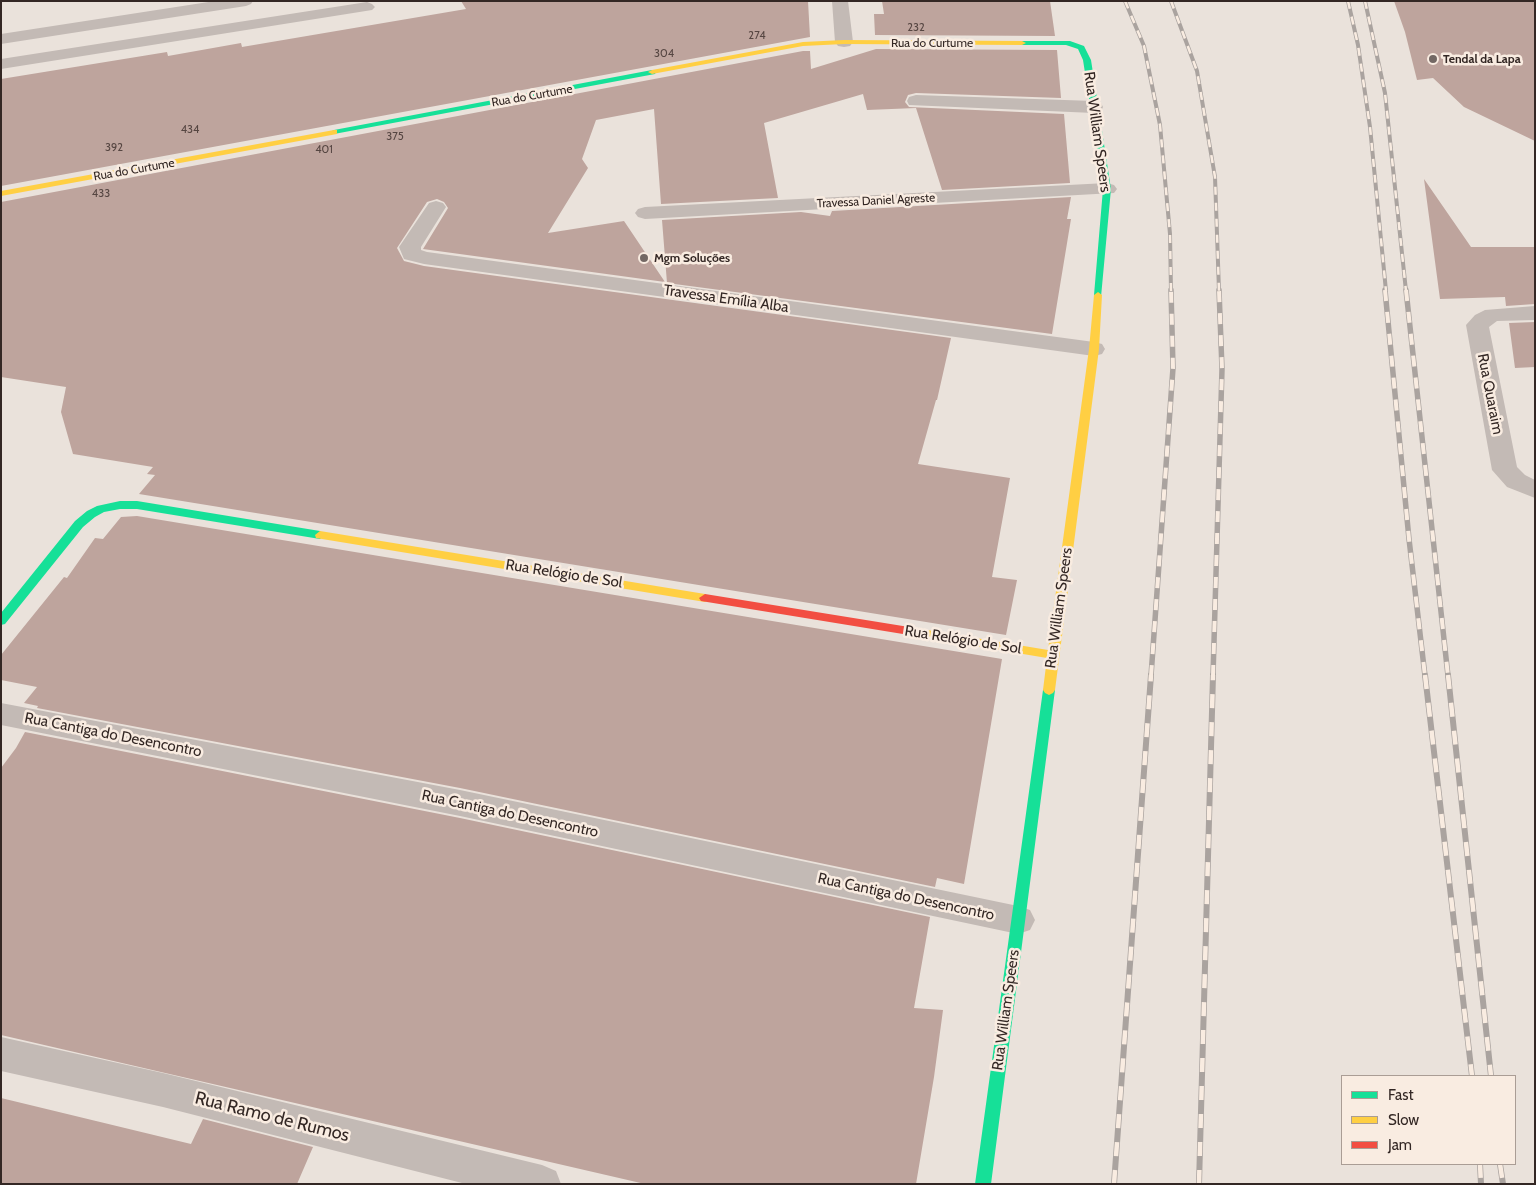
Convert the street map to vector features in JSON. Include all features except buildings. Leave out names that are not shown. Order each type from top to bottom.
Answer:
[{"type":"street","points":[[840,1],[844,42]]},
{"type":"street","name":"Rua do Curtume","points":[[1,194],[803,44],[844,42],[1068,43]]},
{"type":"street","name":"Rua William Speers","points":[[983,1184],[1094,349],[1107,189],[1087,60],[1081,48],[1068,43]]},
{"type":"street","points":[[916,101],[1094,107]]},
{"type":"street","name":"Travessa Daniel Agreste","points":[[645,213],[1107,189]]},
{"type":"street","name":"Travessa Emília Alba","points":[[436,207],[410,247],[412,254],[424,258],[1094,349]]},
{"type":"street","name":"Rua Quaraim","points":[[1535,313],[1493,316],[1483,320],[1477,326],[1505,470],[1516,480],[1535,490]]},
{"type":"street","name":"Rua Relógio de Sol","points":[[1,621],[79,524],[91,514],[101,509],[120,505],[137,505],[1053,655]]},
{"type":"street","name":"Rua Cantiga do Desencontro","points":[[1,714],[450,801],[1018,920]]},
{"type":"street","name":"Rua Ramo de Rumos","points":[[1,1054],[163,1090],[542,1184]]},
{"type":"lane","points":[[1,39],[246,1]]},
{"type":"lane","points":[[1,64],[367,7]]},
{"type":"railway","points":[[1125,1],[1144,46],[1160,125],[1170,234],[1171,291]]},
{"type":"railway","points":[[1171,1],[1197,71],[1215,177],[1219,291]]},
{"type":"railway","points":[[1348,1],[1358,45],[1370,127],[1386,291]]},
{"type":"railway","points":[[1365,1],[1385,93],[1406,291]]},
{"type":"railway","points":[[1151,676],[1173,368],[1171,290]]},
{"type":"railway","points":[[1213,676],[1222,369],[1219,290]]},
{"type":"railway","points":[[1385,290],[1409,539],[1425,676]]},
{"type":"railway","points":[[1406,290],[1448,676]]},
{"type":"railway","points":[[1114,1184],[1151,675]]},
{"type":"railway","points":[[1199,1184],[1213,675]]},
{"type":"railway","points":[[1425,675],[1472,1075]]},
{"type":"railway","points":[[1448,675],[1491,1075]]},
{"type":"railway","points":[[1480,1165],[1481,1184]]},
{"type":"railway","points":[[1500,1165],[1503,1184]]},
{"type":"traffic: fast","points":[[1022,43],[1067,43],[1081,48],[1087,60],[1107,189],[1098,295]]},
{"type":"traffic: fast","points":[[334,132],[652,72]]},
{"type":"traffic: fast","points":[[1,621],[79,524],[91,514],[101,509],[120,505],[137,505],[320,535]]},
{"type":"traffic: fast","points":[[983,1184],[1049,690]]},
{"type":"traffic: slow","points":[[652,72],[803,44],[844,42],[1022,43]]},
{"type":"traffic: slow","points":[[1,194],[334,132]]},
{"type":"traffic: slow","points":[[1049,690],[1094,349],[1098,295]]},
{"type":"traffic: slow","points":[[320,535],[705,598]]},
{"type":"traffic: slow","points":[[909,631],[1053,655]]},
{"type":"traffic: jam","points":[[705,598],[909,631]]},
{"type":"place","name":"Tendal da Lapa","points":[[1433,59]]},
{"type":"place","name":"Mgm Soluções","points":[[644,258]]}]
